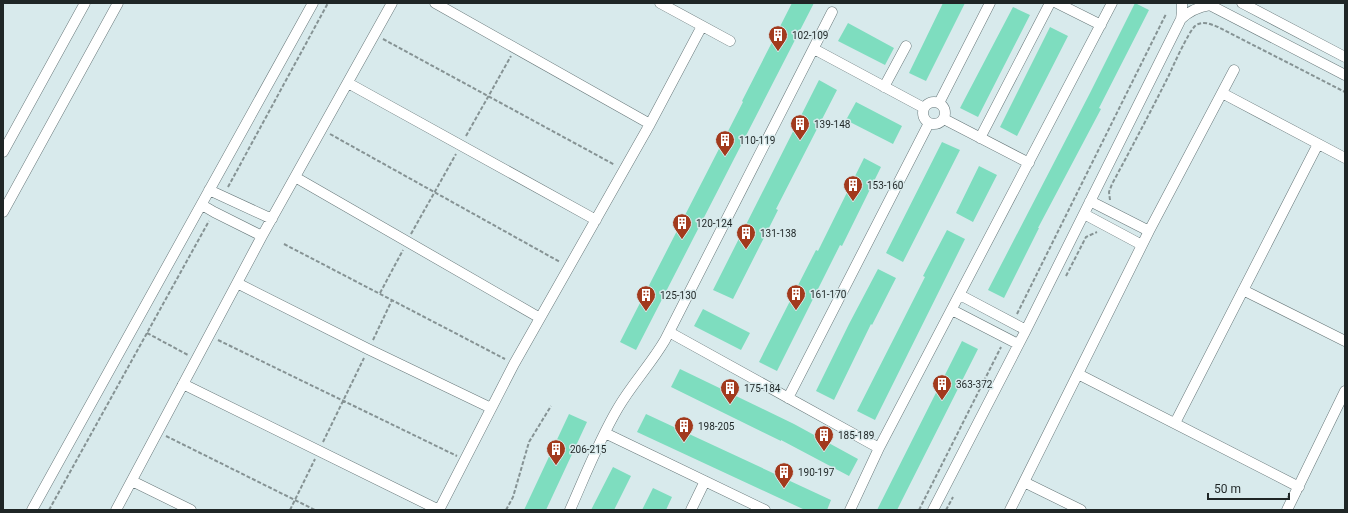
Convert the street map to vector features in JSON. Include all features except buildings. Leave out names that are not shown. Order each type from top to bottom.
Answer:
[{"type":"street","points":[[3,152],[85,3]]},
{"type":"street","points":[[3,212],[118,3]]},
{"type":"street","points":[[32,510],[313,3]]},
{"type":"street","points":[[116,510],[262,236],[392,3]]},
{"type":"street","points":[[435,3],[650,124]]},
{"type":"street","points":[[660,3],[730,41]]},
{"type":"street","points":[[939,104],[990,3]]},
{"type":"street","points":[[980,138],[1050,3]]},
{"type":"street","points":[[1057,3],[1101,25]]},
{"type":"street","points":[[850,510],[879,448],[1112,3]]},
{"type":"street","points":[[933,510],[1026,330],[1181,19],[1182,3]]},
{"type":"street","points":[[1242,3],[1345,57]]},
{"type":"street","points":[[1181,19],[1191,11],[1208,4],[1345,75]]},
{"type":"street","points":[[570,510],[605,433],[626,396],[651,362],[668,332],[832,12]]},
{"type":"street","points":[[183,384],[439,510],[514,364],[650,124],[702,26]]},
{"type":"street","points":[[884,87],[906,46]]},
{"type":"street","points":[[814,49],[924,108]]},
{"type":"street","points":[[1010,510],[1149,231],[1234,70]]},
{"type":"street","points":[[348,83],[596,220]]},
{"type":"street","points":[[1222,93],[1345,158]]},
{"type":"street","points":[[936,102],[939,104],[944,108],[944,119],[939,123],[929,123],[923,115],[924,108],[929,104],[936,102]]},
{"type":"street","points":[[944,119],[1029,164]]},
{"type":"street","points":[[788,398],[929,123]]},
{"type":"street","points":[[1175,423],[1318,144]]},
{"type":"street","points":[[295,177],[540,318]]},
{"type":"street","points":[[209,190],[272,219]]},
{"type":"street","points":[[1090,201],[1149,231]]},
{"type":"street","points":[[202,205],[262,236]]},
{"type":"street","points":[[1084,214],[1142,245]]},
{"type":"street","points":[[237,283],[368,349],[491,408]]},
{"type":"street","points":[[1243,290],[1345,341]]},
{"type":"street","points":[[960,295],[1026,330]]},
{"type":"street","points":[[952,310],[1018,344]]},
{"type":"street","points":[[668,332],[879,448]]},
{"type":"street","points":[[1078,374],[1299,487]]},
{"type":"street","points":[[1287,510],[1345,391]]},
{"type":"street","points":[[605,433],[765,510]]},
{"type":"street","points":[[132,480],[192,510]]},
{"type":"street","points":[[691,510],[705,481]]},
{"type":"street","points":[[1024,482],[1082,510]]},
{"type":"path","points":[[224,196],[328,3]]},
{"type":"path","points":[[1013,323],[1166,14]]},
{"type":"path","points":[[375,34],[623,170]]},
{"type":"path","points":[[380,293],[515,49]]},
{"type":"path","points":[[322,130],[569,267]]},
{"type":"path","points":[[49,510],[214,212]]},
{"type":"path","points":[[284,244],[514,364]]},
{"type":"path","points":[[290,510],[392,300]]},
{"type":"path","points":[[147,333],[196,360]]},
{"type":"path","points":[[210,336],[465,460]]},
{"type":"path","points":[[919,510],[1006,338]]},
{"type":"path","points":[[506,510],[513,497],[529,442],[551,406]]},
{"type":"path","points":[[158,432],[315,510]]},
{"type":"place","name":"102-109","points":[[778,52]]},
{"type":"place","name":"139-148","points":[[800,141]]},
{"type":"place","name":"110-119","points":[[725,157]]},
{"type":"place","name":"153-160","points":[[853,202]]},
{"type":"place","name":"120-124","points":[[682,240]]},
{"type":"place","name":"131-138","points":[[746,250]]},
{"type":"place","name":"161-170","points":[[796,311]]},
{"type":"place","name":"125-130","points":[[646,312]]},
{"type":"place","name":"363-372","points":[[942,401]]},
{"type":"place","name":"175-184","points":[[730,405]]},
{"type":"place","name":"198-205","points":[[684,443]]},
{"type":"place","name":"185-189","points":[[824,452]]},
{"type":"place","name":"206-215","points":[[556,466]]},
{"type":"place","name":"190-197","points":[[784,489]]}]
